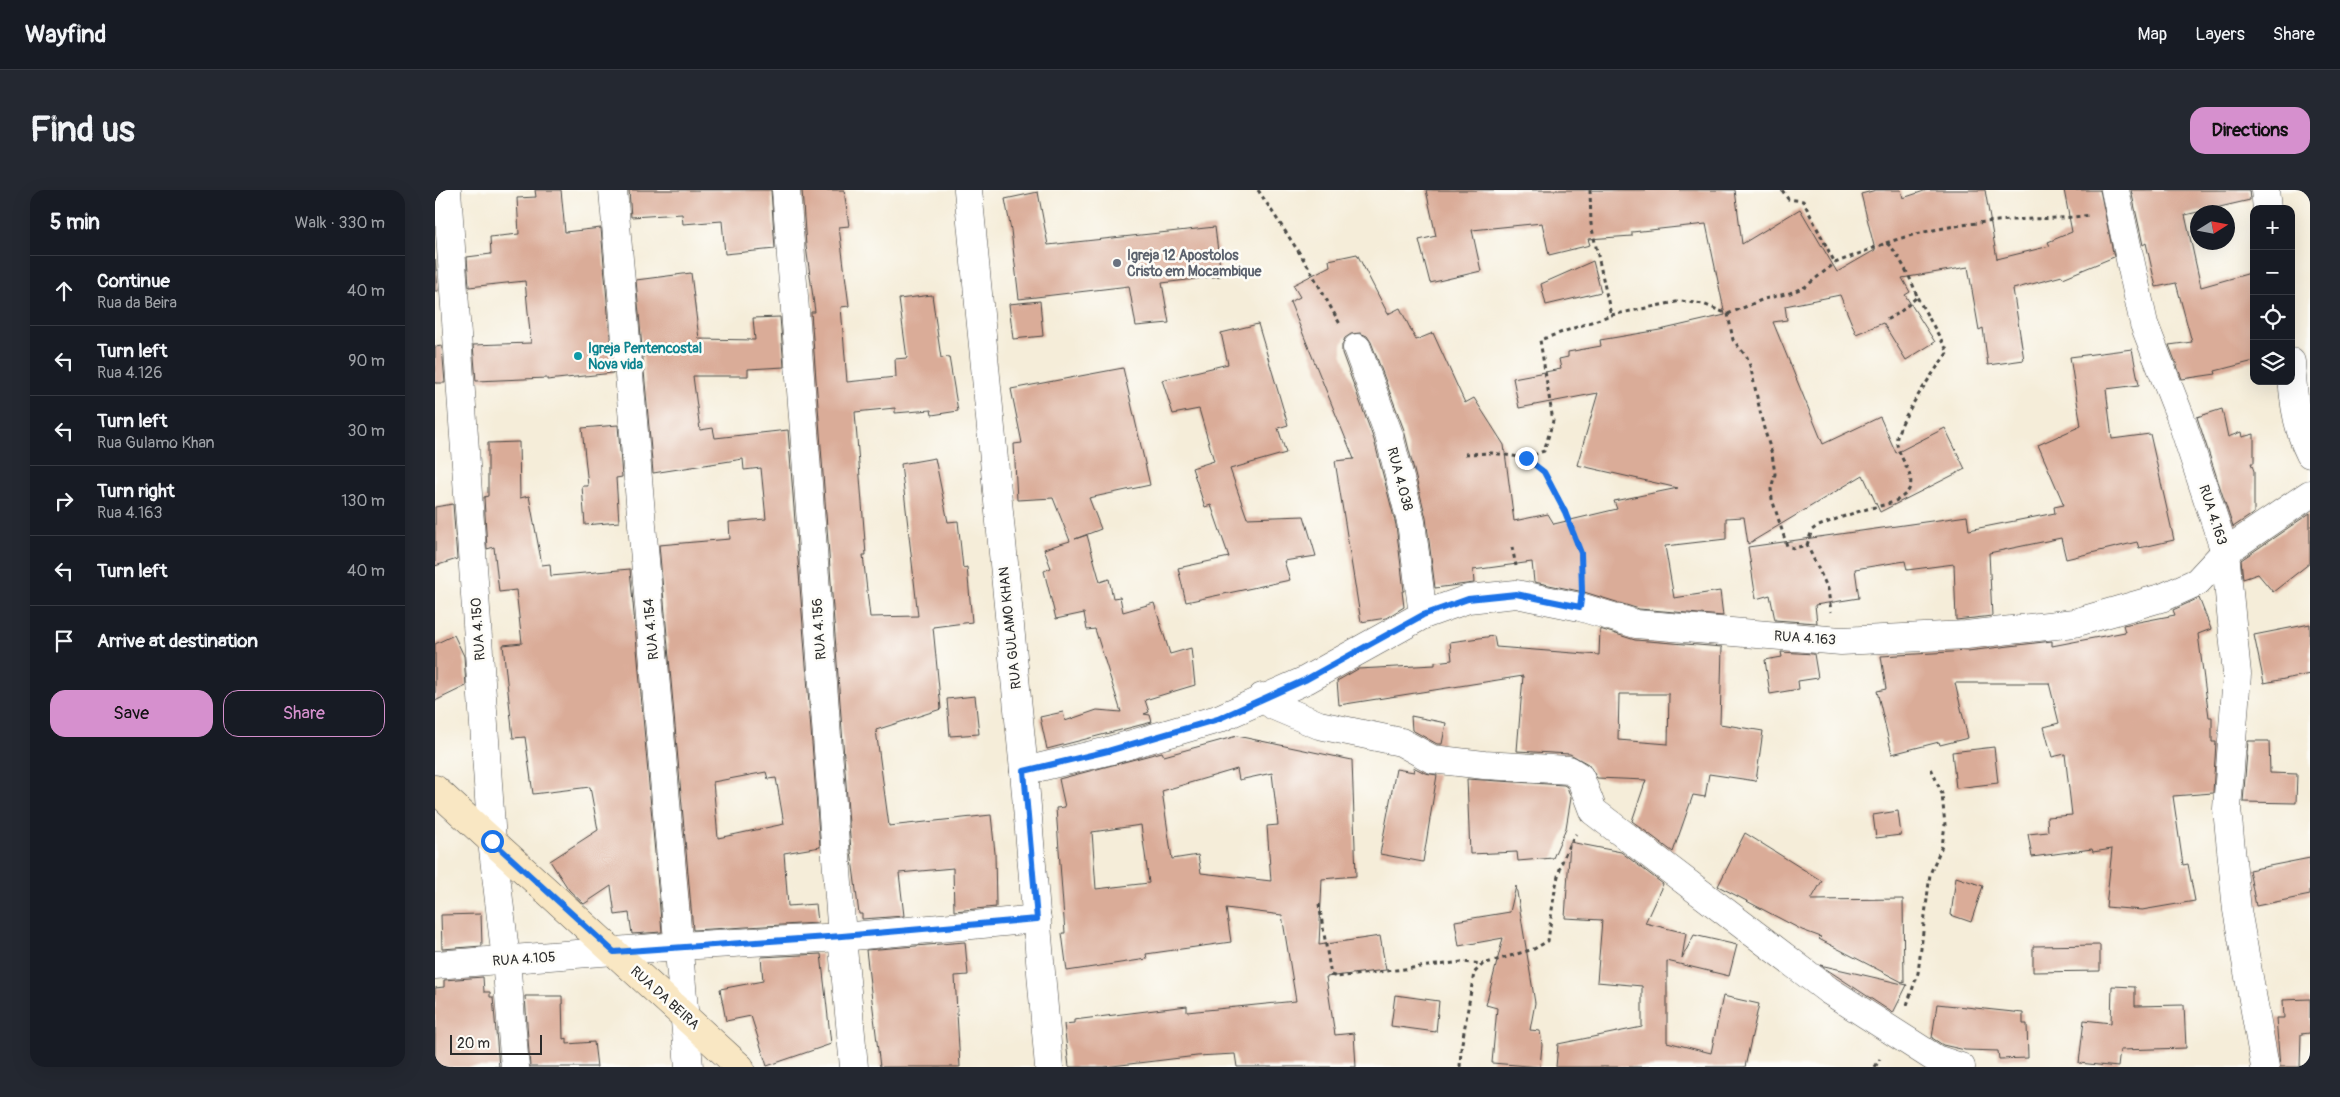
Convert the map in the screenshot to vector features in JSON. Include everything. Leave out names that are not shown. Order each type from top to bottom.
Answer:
[{"type":"main road","name":"RUA DA BEIRA","points":[[435,789],[739,1067]]},
{"type":"street","name":"RUA 4.150","points":[[447,190],[492,841],[506,960],[515,1067]]},
{"type":"street","name":"RUA 4.154","points":[[613,190],[689,1067]]},
{"type":"street","name":"RUA 4.156","points":[[785,190],[842,936],[854,1067]]},
{"type":"street","name":"RUA GULAMO KHAN","points":[[968,190],[1024,771],[1049,1067]]},
{"type":"street","name":"RUA 4.163","points":[[1024,771],[1108,751],[1218,719],[1262,697],[1305,680],[1423,615],[1468,599],[1516,594],[1580,607],[1636,624],[1841,641],[1966,635],[2074,623],[2164,598],[2197,582],[2225,552],[2180,416],[2144,324],[2115,190]]},
{"type":"street","points":[[2265,190],[2267,205]]},
{"type":"street","name":"RUA 4.038","points":[[1357,348],[1389,435],[1411,522],[1423,615]]},
{"type":"street","points":[[2292,385],[2293,401],[2304,442],[2310,454]]},
{"type":"street","points":[[2265,1067],[2237,910],[2227,809],[2237,674],[2225,552],[2310,494]]},
{"type":"street","points":[[1262,697],[1275,706],[1319,725],[1401,742],[1432,759],[1484,765],[1569,770],[1580,777],[1593,811],[1828,990],[1897,1036],[1936,1059],[1961,1067]]},
{"type":"street","name":"RUA 4.105","points":[[435,965],[679,946],[842,936],[1037,919]]},
{"type":"path","points":[[1258,190],[1308,266],[1335,317],[1357,348]]},
{"type":"path","points":[[1590,190],[1591,224],[1611,315]]},
{"type":"path","points":[[1782,190],[1788,199],[1803,201],[1835,263]]},
{"type":"path","points":[[1526,458],[1544,451],[1553,421],[1539,340],[1611,315],[1681,301],[1703,304],[1728,314],[1764,299],[1790,293],[1805,286],[1835,263],[1885,243],[1936,229],[2014,220],[2065,219],[2089,215],[2121,224]]},
{"type":"path","points":[[1841,641],[1832,613],[1828,589],[1807,545],[1812,530],[1885,504],[1903,496],[1909,489],[1911,477],[1899,453],[1897,437],[1930,376],[1948,352],[1893,250],[1889,244],[1885,243]]},
{"type":"path","points":[[1886,320],[1899,313],[1917,297]]},
{"type":"path","points":[[1728,314],[1733,340],[1747,357],[1772,454],[1775,474],[1771,489],[1772,499],[1782,532],[1787,546],[1794,548],[1807,545]]},
{"type":"path","points":[[1465,454],[1492,453],[1526,458],[1544,472],[1565,512],[1581,553],[1582,592],[1580,607]]},
{"type":"path","points":[[1875,1067],[1897,1036],[1918,973],[1929,874],[1942,846],[1945,825],[1942,794],[1931,768]]},
{"type":"path","points":[[1460,1067],[1474,973],[1483,964],[1516,952],[1534,949],[1548,942],[1554,897],[1568,846],[1593,811]]},
{"type":"path","points":[[1319,904],[1331,975],[1337,977],[1462,962],[1483,964]]},
{"type":"building","points":[[535,190],[561,190],[565,232],[601,228],[613,373],[547,380],[547,378],[476,381],[473,345],[531,343],[525,281],[469,287],[467,257],[491,254],[490,237],[519,234],[517,198],[536,197]]},
{"type":"building","points":[[629,190],[771,190],[775,249],[725,254],[722,221],[683,224],[682,214],[631,217]]},
{"type":"building","points":[[802,190],[844,190],[849,226],[839,227],[849,306],[841,307],[847,382],[896,377],[895,359],[907,358],[899,299],[932,295],[941,358],[949,357],[958,411],[932,415],[931,410],[895,413],[895,408],[855,412],[866,555],[863,555],[870,617],[918,616],[901,464],[935,458],[948,522],[958,521],[963,568],[967,567],[972,622],[933,627],[941,709],[876,730],[889,826],[991,815],[995,853],[996,907],[954,911],[953,868],[899,873],[904,916],[862,919],[862,914],[859,914],[851,851],[811,312],[815,312],[806,246]]},
{"type":"building","points":[[1426,190],[1735,190],[1742,244],[1800,209],[1837,272],[1875,250],[1861,194],[1876,190],[1901,190],[1903,198],[1927,190],[1985,190],[1997,259],[2050,246],[2048,242],[2072,232],[2064,190],[2100,190],[2114,257],[2063,278],[2062,276],[2013,289],[2024,360],[1988,365],[1983,328],[1979,330],[1968,267],[1902,278],[1910,292],[1905,295],[1935,342],[1906,360],[1883,323],[1856,334],[1840,295],[1785,306],[1787,320],[1773,322],[1823,444],[1880,417],[1896,453],[1945,428],[1965,469],[1880,512],[1863,475],[1748,544],[1744,517],[1726,518],[1726,539],[1665,546],[1674,598],[1720,591],[1723,616],[1639,609],[1584,592],[1534,582],[1532,562],[1473,570],[1474,583],[1435,588],[1426,518],[1404,430],[1371,342],[1367,336],[1360,333],[1351,334],[1345,338],[1342,345],[1342,353],[1374,440],[1396,525],[1404,591],[1402,591],[1404,607],[1386,618],[1361,622],[1335,461],[1354,459],[1290,302],[1300,297],[1293,285],[1330,266],[1329,260],[1357,254],[1388,314],[1400,308],[1416,340],[1433,333],[1465,403],[1474,398],[1504,445],[1514,521],[1548,514],[1554,524],[1617,509],[1614,501],[1678,488],[1577,465],[1598,393],[1519,408],[1513,378],[1561,369],[1559,359],[1568,357],[1568,352],[1601,346],[1600,340],[1660,330],[1725,315],[1706,224],[1632,232],[1632,236],[1588,239],[1590,245],[1549,255],[1542,223],[1472,230],[1481,271],[1430,283],[1419,240],[1436,236]]},
{"type":"building","points":[[2131,190],[2249,190],[2250,200],[2228,205],[2190,205],[2190,214],[2185,215],[2190,238],[2190,250],[2193,250],[2201,287],[2250,273],[2250,362],[2215,371],[2216,374],[2182,379],[2169,345],[2192,342],[2176,283],[2156,287],[2146,243],[2143,245]]},
{"type":"building","name":"Igreja 12 Apostolos Cristo em Mocambique","points":[[1038,192],[1048,245],[1215,227],[1221,276],[1162,283],[1169,323],[1136,326],[1129,286],[1019,299],[1011,230],[1005,199]]},
{"type":"building","points":[[435,259],[438,291],[435,291]]},
{"type":"building","points":[[1593,261],[1601,292],[1546,305],[1541,284]]},
{"type":"building","points":[[691,273],[699,339],[755,340],[753,318],[780,317],[784,367],[748,369],[748,376],[693,376],[700,430],[713,428],[715,438],[788,430],[820,847],[784,853],[788,906],[816,904],[818,923],[693,930],[659,545],[730,539],[729,522],[766,519],[761,468],[744,470],[743,459],[653,473],[636,280]],"holes":[[[766,772],[768,779],[776,778],[784,824],[718,838],[713,782]]]},
{"type":"building","points":[[1040,301],[1043,336],[1013,339],[1009,304]]},
{"type":"building","points":[[1258,324],[1288,425],[1278,428],[1286,453],[1230,469],[1247,518],[1304,516],[1316,556],[1284,561],[1290,580],[1186,602],[1178,568],[1229,557],[1211,505],[1205,507],[1192,468],[1214,461],[1199,409],[1173,414],[1162,380],[1228,364],[1221,333]]},
{"type":"building","points":[[442,346],[445,383],[435,383],[435,347]]},
{"type":"building","points":[[2132,349],[2139,385],[2106,389],[2112,439],[2150,434],[2174,540],[2139,548],[2137,542],[2066,559],[2061,538],[1989,553],[1992,616],[1956,620],[1954,564],[1907,570],[1905,561],[1855,569],[1859,598],[1815,605],[1817,623],[1775,620],[1770,595],[1756,599],[1748,547],[1967,516],[1969,530],[2055,513],[2054,507],[2064,505],[2038,445],[2081,426],[2070,357]]},
{"type":"building","points":[[1123,368],[1150,485],[1089,498],[1101,529],[1075,539],[1087,535],[1100,582],[1109,579],[1113,598],[1120,597],[1123,612],[1154,603],[1170,654],[1191,648],[1195,685],[1145,700],[1149,712],[1144,714],[1150,715],[1152,722],[1047,749],[1040,717],[1063,712],[1065,721],[1097,710],[1121,712],[1095,629],[1087,630],[1084,613],[1056,619],[1044,571],[1051,568],[1044,549],[1070,541],[1053,498],[1017,500],[1014,444],[1022,443],[1011,389]]},
{"type":"building","points":[[2222,409],[2228,437],[2241,432],[2242,437],[2254,434],[2254,463],[2251,463],[2254,471],[2254,513],[2233,527],[2197,417]]},
{"type":"building","points":[[618,425],[622,477],[616,478],[619,522],[585,525],[582,486],[588,486],[582,428]]},
{"type":"building","points":[[519,442],[520,498],[529,496],[542,565],[550,564],[551,576],[630,569],[662,932],[632,934],[629,913],[615,915],[611,886],[584,904],[569,890],[550,861],[598,830],[590,787],[533,794],[525,737],[513,738],[503,645],[522,643],[516,590],[499,592],[494,547],[487,549],[484,497],[488,496],[488,443]]},
{"type":"building","points":[[453,504],[457,559],[435,566],[435,507]]},
{"type":"building","points":[[2310,513],[2310,563],[2273,592],[2258,574],[2243,579],[2241,560]]},
{"type":"building","points":[[2199,598],[2211,629],[2198,634],[2209,717],[2212,717],[2212,742],[2216,742],[2213,793],[2173,796],[2183,865],[2188,864],[2195,901],[2142,910],[2106,907],[2112,849],[2093,852],[2092,849],[2032,857],[2028,834],[2048,832],[2047,817],[2072,815],[2065,754],[2052,757],[2044,727],[2059,723],[2049,683],[1955,683],[1968,738],[1940,745],[1939,742],[1892,754],[1877,691],[1886,689],[1881,656],[1968,651],[2052,641],[2052,646],[2125,632],[2123,625],[2175,615],[2173,610]]},
{"type":"building","points":[[2310,624],[2310,674],[2264,683],[2254,635]]},
{"type":"building","points":[[1600,629],[1635,640],[1722,647],[1720,724],[1763,731],[1756,781],[1709,774],[1705,797],[1693,795],[1673,852],[1632,821],[1646,780],[1597,778],[1588,764],[1570,754],[1517,751],[1523,676],[1339,705],[1337,681],[1358,669],[1435,665],[1435,662],[1452,660],[1450,642],[1494,636],[1496,647],[1599,655]],"holes":[[[1619,694],[1669,694],[1668,744],[1618,740]]]},
{"type":"building","points":[[454,635],[464,656],[466,686],[435,701],[435,644]]},
{"type":"building","points":[[1781,652],[1814,654],[1818,678],[1798,681],[1799,689],[1770,694],[1765,660],[1782,657]]},
{"type":"building","points":[[975,696],[979,734],[950,736],[947,699]]},
{"type":"building","points":[[1411,716],[1446,723],[1442,744],[1437,744],[1412,730]]},
{"type":"building","points":[[1237,736],[1352,760],[1356,876],[1322,879],[1319,945],[1380,936],[1386,970],[1326,977],[1335,1035],[1354,1033],[1356,1067],[1237,1067],[1235,1054],[1197,1056],[1104,1067],[1069,1067],[1064,1024],[1074,1023],[1074,1020],[1187,1006],[1187,1012],[1296,1001],[1282,915],[1226,908],[1231,942],[1146,954],[1147,959],[1067,971],[1062,933],[1065,933],[1056,808],[1065,807],[1059,779],[1162,752],[1164,756]],"holes":[[[1237,769],[1239,780],[1272,773],[1278,825],[1267,826],[1271,881],[1201,873],[1198,855],[1172,859],[1162,791]],[[1141,825],[1149,883],[1096,889],[1092,832]]]},
{"type":"building","points":[[2248,741],[2269,741],[2270,773],[2297,774],[2296,803],[2243,802]]},
{"type":"building","points":[[1994,747],[1998,783],[1956,788],[1952,752]]},
{"type":"building","points":[[1413,767],[1425,773],[1437,775],[1423,862],[1380,854],[1396,769],[1414,772]]},
{"type":"building","points":[[1467,779],[1564,785],[1567,787],[1571,798],[1566,828],[1553,858],[1518,861],[1517,852],[1470,854]]},
{"type":"building","points":[[1898,811],[1901,835],[1876,838],[1873,815]]},
{"type":"building","points":[[1745,833],[1822,881],[1811,900],[1903,899],[1904,983],[1819,939],[1821,937],[1802,930],[1718,886]]},
{"type":"building","points":[[1570,842],[1621,852],[1663,884],[1645,923],[1686,933],[1682,958],[1694,935],[1737,945],[1729,976],[1667,961],[1667,1042],[1711,1053],[1723,996],[1759,1004],[1745,1067],[1556,1067],[1558,1044],[1642,1027],[1642,986],[1597,982],[1602,920],[1565,918]]},
{"type":"building","points":[[2310,858],[2310,895],[2256,906],[2249,870]]},
{"type":"building","points":[[1956,877],[1983,886],[1971,922],[1951,915]]},
{"type":"building","points":[[1516,886],[1535,1003],[1530,1030],[1540,1031],[1542,1045],[1540,1067],[1492,1063],[1497,1008],[1486,1005],[1503,938],[1459,946],[1455,921],[1510,912]]},
{"type":"building","points":[[481,914],[482,946],[442,949],[441,915]]},
{"type":"building","points":[[965,942],[968,975],[955,976],[960,1067],[880,1067],[866,950]]},
{"type":"building","points":[[2100,945],[2100,971],[2033,972],[2033,946]]},
{"type":"building","points":[[821,954],[831,1044],[767,1066],[751,1016],[726,1021],[720,989],[763,981],[761,957]]},
{"type":"building","points":[[1820,965],[1907,985],[1893,1013]]},
{"type":"building","points":[[483,977],[484,992],[490,992],[490,997],[493,997],[499,1067],[435,1067],[435,988],[444,987],[444,980]]},
{"type":"building","points":[[2112,986],[2135,987],[2135,1006],[2184,1005],[2186,1048],[2120,1050],[2118,1067],[2079,1063],[2084,1020],[2111,1023]]},
{"type":"building","points":[[1395,995],[1439,1001],[1436,1032],[1391,1026]]},
{"type":"building","points":[[525,996],[562,996],[563,1039],[567,1038],[567,1044],[594,1042],[597,1067],[530,1067]]},
{"type":"building","points":[[2310,999],[2310,1033],[2301,1034],[2300,1067],[2280,1067],[2276,1018],[2284,1018],[2283,1000]]},
{"type":"building","points":[[1937,1004],[2023,1013],[2023,1024],[2027,1024],[2028,1058],[1999,1059],[1998,1051],[1965,1050],[1943,1045],[1932,1038]]},
{"type":"place","name":"Igreja 12 Apostolos Cristo em Mocambique","points":[[1117,263]]},
{"type":"place","name":"Igreja Pentencostal Nova vida","points":[[578,356]]},
{"type":"route","points":[[492,841],[614,952],[842,936],[1037,919],[1024,771],[1108,751],[1218,719],[1262,697],[1305,680],[1423,615],[1468,599],[1516,594],[1580,607],[1582,592],[1581,553],[1565,512],[1544,472],[1526,458]]}]
